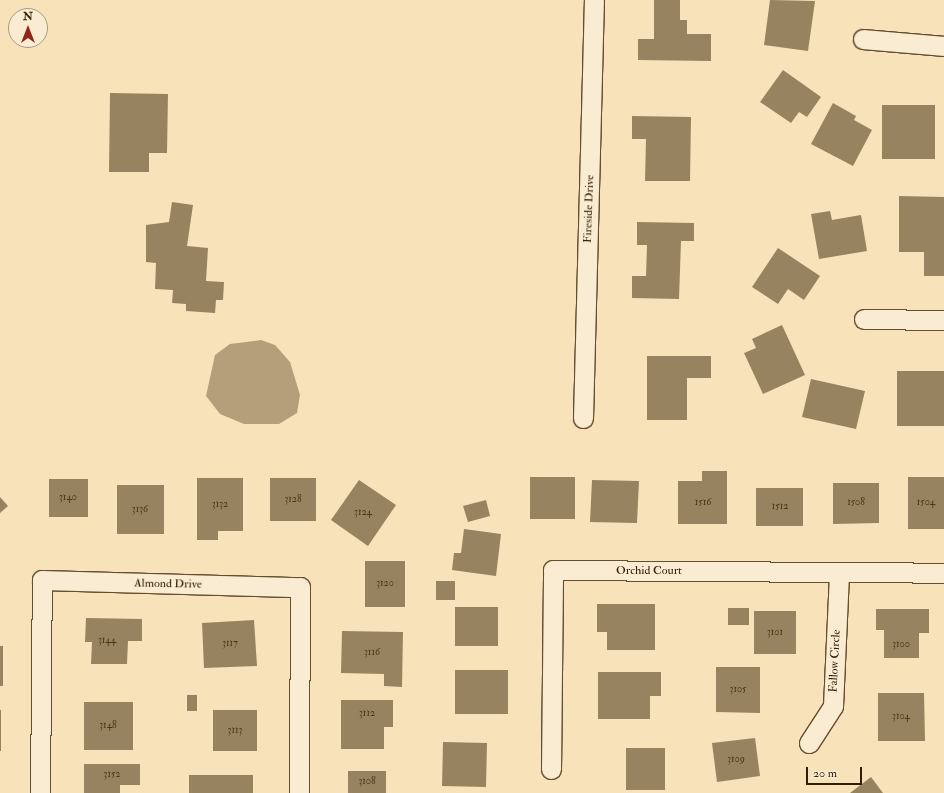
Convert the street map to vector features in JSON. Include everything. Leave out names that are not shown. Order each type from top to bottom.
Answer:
[{"type":"street","name":"Fireside Drive","points":[[583,418],[594,0]]},
{"type":"street","points":[[863,39],[944,46]]},
{"type":"street","points":[[864,319],[944,320]]},
{"type":"street","name":"Orchid Court","points":[[551,769],[553,570],[944,573]]},
{"type":"street","name":"Fallow Circle","points":[[809,742],[833,706],[839,572]]},
{"type":"street","name":"Almond Drive","points":[[40,793],[42,580],[300,587],[299,793]]},
{"type":"shaded area","points":[[261,340],[275,345],[290,362],[300,395],[297,413],[279,424],[244,424],[220,414],[206,396],[215,355],[230,344]]},
{"type":"building","points":[[654,0],[680,0],[680,20],[687,20],[687,34],[711,34],[711,61],[638,60],[638,39],[654,39]]},
{"type":"building","points":[[770,0],[815,1],[808,51],[764,45]]},
{"type":"building","points":[[783,70],[821,97],[807,117],[799,112],[791,123],[760,102]]},
{"type":"building","points":[[110,93],[168,94],[167,153],[149,153],[149,172],[109,172]]},
{"type":"building","points":[[833,103],[856,116],[854,120],[872,130],[853,166],[811,144]]},
{"type":"building","points":[[882,105],[935,105],[935,159],[882,159]]},
{"type":"building","points":[[632,116],[691,117],[690,181],[645,181],[646,139],[632,139]]},
{"type":"building","points":[[899,196],[944,197],[944,276],[924,276],[924,252],[899,252]]},
{"type":"building","points":[[172,202],[193,205],[187,246],[208,248],[206,281],[224,282],[223,300],[216,300],[215,313],[186,311],[186,304],[172,303],[173,290],[155,289],[156,263],[146,262],[146,225],[169,222]]},
{"type":"building","points":[[830,211],[832,220],[861,215],[867,251],[819,259],[811,214]]},
{"type":"building","points":[[637,222],[694,223],[694,241],[681,241],[679,299],[632,298],[632,276],[646,276],[647,245],[637,245]]},
{"type":"building","points":[[778,248],[820,276],[804,300],[788,289],[778,304],[752,287]]},
{"type":"building","points":[[782,325],[805,375],[763,394],[744,353],[756,348],[752,339]]},
{"type":"building","points":[[647,356],[711,356],[711,378],[687,378],[687,420],[647,420]]},
{"type":"building","points":[[897,371],[944,371],[944,426],[897,426]]},
{"type":"building","points":[[811,379],[865,391],[856,429],[802,417]]},
{"type":"building","points":[[702,471],[727,471],[727,524],[678,524],[678,481],[702,481]]},
{"type":"building","points":[[530,477],[575,477],[575,519],[530,519]]},
{"type":"building","points":[[908,477],[944,477],[944,529],[908,529]]},
{"type":"building","points":[[197,478],[243,478],[243,531],[218,531],[218,540],[197,540]]},
{"type":"building","points":[[270,478],[316,478],[316,521],[270,521]]},
{"type":"building","points":[[49,479],[88,479],[88,517],[49,517]]},
{"type":"building","points":[[359,480],[396,505],[368,546],[331,520]]},
{"type":"building","points":[[592,480],[639,481],[637,523],[590,522]]},
{"type":"building","points":[[833,483],[879,483],[879,523],[833,524]]},
{"type":"building","points":[[117,485],[164,485],[164,534],[117,534]]},
{"type":"building","points":[[756,488],[803,488],[803,526],[756,526]]},
{"type":"building","points":[[0,497],[8,506],[0,513]]},
{"type":"building","points":[[486,500],[490,516],[468,522],[463,506]]},
{"type":"building","points":[[464,529],[501,534],[496,576],[452,570],[454,553],[461,553]]},
{"type":"building","points":[[365,561],[405,561],[405,607],[365,607]]},
{"type":"building","points":[[436,581],[455,581],[455,600],[436,600]]},
{"type":"building","points":[[597,604],[655,604],[655,650],[607,650],[607,632],[597,632]]},
{"type":"building","points":[[455,607],[498,607],[498,646],[455,646]]},
{"type":"building","points":[[728,608],[749,608],[749,625],[728,625]]},
{"type":"building","points":[[876,609],[929,609],[929,633],[919,633],[919,658],[884,658],[884,630],[876,630]]},
{"type":"building","points":[[754,611],[796,611],[796,654],[754,654]]},
{"type":"building","points":[[86,618],[142,619],[142,641],[128,641],[127,664],[91,664],[92,642],[85,642]]},
{"type":"building","points":[[254,620],[257,666],[204,668],[202,623]]},
{"type":"building","points":[[342,631],[403,632],[402,687],[384,686],[384,674],[341,673]]},
{"type":"building","points":[[0,646],[3,646],[3,686],[0,686]]},
{"type":"building","points":[[716,667],[760,667],[760,713],[716,712]]},
{"type":"building","points":[[455,670],[508,670],[508,714],[455,714]]},
{"type":"building","points":[[598,672],[661,672],[661,696],[650,696],[650,719],[598,719]]},
{"type":"building","points":[[878,693],[924,693],[925,741],[878,741]]},
{"type":"building","points":[[187,695],[197,695],[197,711],[187,711]]},
{"type":"building","points":[[341,700],[393,700],[393,727],[384,727],[384,749],[341,749]]},
{"type":"building","points":[[84,702],[133,702],[133,750],[84,750]]},
{"type":"building","points":[[1,710],[1,751],[0,751]]},
{"type":"building","points":[[213,710],[257,710],[257,751],[213,751]]},
{"type":"building","points":[[755,738],[760,776],[717,782],[712,743]]},
{"type":"building","points":[[443,742],[487,743],[486,787],[442,786]]},
{"type":"building","points":[[626,748],[665,748],[665,790],[626,790]]},
{"type":"building","points":[[84,764],[140,764],[140,785],[120,785],[120,793],[84,793]]},
{"type":"building","points":[[348,771],[386,771],[386,793],[348,793]]},
{"type":"building","points":[[189,775],[253,775],[253,793],[189,793]]},
{"type":"building","points":[[871,777],[883,793],[850,793]]}]
